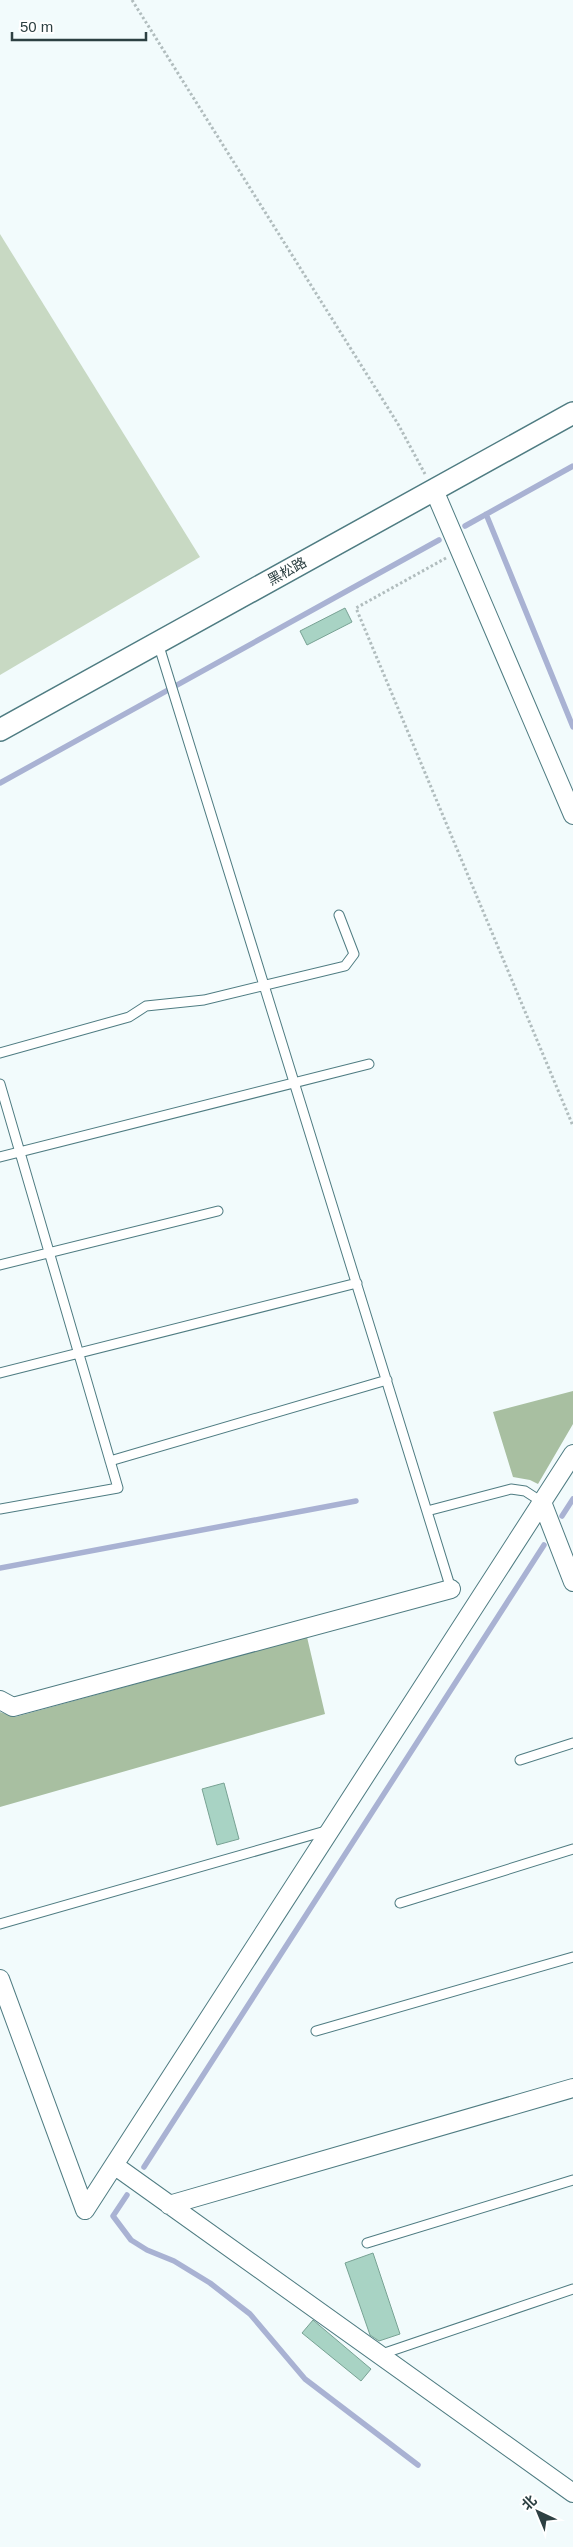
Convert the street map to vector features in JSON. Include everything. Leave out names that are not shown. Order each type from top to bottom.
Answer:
[{"type":"street","name":"黑松路","points":[[0,730],[573,412]]},
{"type":"street","points":[[434,490],[573,816]]},
{"type":"street","points":[[0,1979],[84,2210],[573,1454]]},
{"type":"street","points":[[542,1502],[573,1582]]},
{"type":"street","points":[[0,1700],[14,1707],[451,1588]]},
{"type":"street","points":[[169,2205],[573,2088]]},
{"type":"street","points":[[114,2165],[573,2493]]},
{"type":"lane","points":[[158,642],[451,1588]]},
{"type":"lane","points":[[0,1053],[128,1017],[146,1006],[204,1000],[345,966],[354,954],[339,915]]},
{"type":"lane","points":[[0,1157],[369,1064]]},
{"type":"lane","points":[[0,1084],[118,1488],[0,1509]]},
{"type":"lane","points":[[0,1265],[218,1211]]},
{"type":"lane","points":[[0,1372],[357,1283]]},
{"type":"lane","points":[[110,1461],[387,1380]]},
{"type":"lane","points":[[427,1511],[511,1488],[525,1491],[542,1502]]},
{"type":"lane","points":[[520,1760],[573,1743]]},
{"type":"lane","points":[[0,1924],[331,1829]]},
{"type":"lane","points":[[400,1903],[573,1849]]},
{"type":"lane","points":[[316,2031],[573,1957]]},
{"type":"lane","points":[[367,2243],[573,2180]]},
{"type":"lane","points":[[379,2355],[573,2289]]},
{"type":"path","points":[[132,0],[398,424],[434,490]]},
{"type":"path","points":[[460,551],[356,608],[573,1126]]},
{"type":"green space","points":[[0,234],[200,557],[0,675]]},
{"type":"green space","points":[[573,1391],[573,1424],[538,1484],[530,1480],[513,1477],[493,1412]]},
{"type":"green space","points":[[307,1637],[325,1714],[0,1807],[0,1712],[15,1717]]},
{"type":"building","points":[[345,608],[352,622],[307,645],[300,631]]},
{"type":"building","points":[[224,1783],[239,1839],[217,1845],[202,1789]]},
{"type":"building","points":[[373,2253],[400,2334],[379,2341],[370,2335],[345,2263]]},
{"type":"building","points":[[313,2320],[371,2369],[361,2381],[302,2333]]},
{"type":"waterway","points":[[465,526],[573,466]]},
{"type":"waterway","points":[[486,514],[573,727]]},
{"type":"waterway","points":[[0,783],[439,540]]},
{"type":"waterway","points":[[562,1516],[573,1499]]},
{"type":"waterway","points":[[0,1568],[356,1501]]},
{"type":"waterway","points":[[144,2167],[544,1545]]},
{"type":"waterway","points":[[127,2195],[113,2216],[131,2240],[147,2250],[174,2261],[210,2283],[250,2314],[305,2379],[418,2465]]}]
